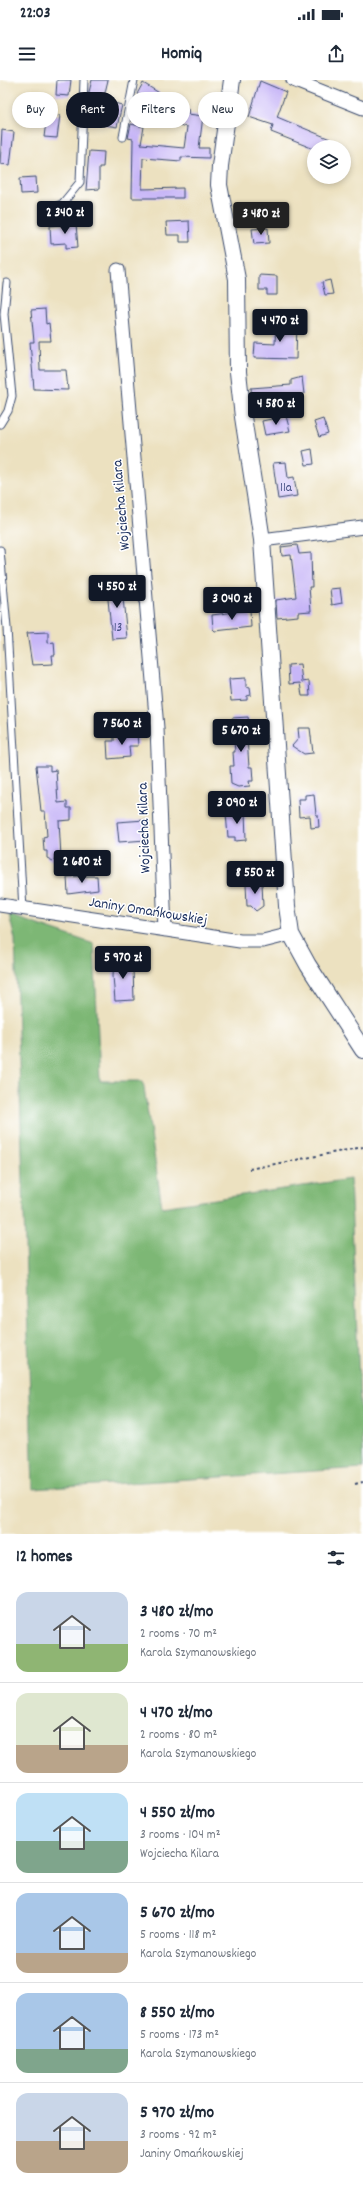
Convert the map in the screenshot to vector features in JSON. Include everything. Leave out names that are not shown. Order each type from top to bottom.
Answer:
[{"type":"street","points":[[232,80],[220,166],[219,185],[237,279],[240,387],[262,540],[287,906],[291,934],[308,965],[363,1050]]},
{"type":"street","points":[[293,80],[363,108]]},
{"type":"street","name":"Wojciecha Kilara","points":[[118,270],[157,728],[165,930]]},
{"type":"street","points":[[262,540],[363,527]]},
{"type":"street","name":"Janiny Omańkowskiej","points":[[0,905],[240,942],[263,941],[291,934]]},
{"type":"lane","points":[[45,211],[62,204],[80,182],[84,80]]},
{"type":"lane","points":[[123,137],[134,80]]},
{"type":"lane","points":[[0,424],[8,411],[12,396],[4,314],[7,283]]},
{"type":"lane","points":[[0,550],[7,628],[23,909]]},
{"type":"path","points":[[249,1169],[363,1147]]},
{"type":"path","points":[[356,1484],[363,1482]]},
{"type":"green space","points":[[9,915],[94,944],[100,1081],[143,1081],[162,1207],[350,1179],[363,1468],[33,1489],[15,939]]},
{"type":"building","points":[[57,80],[71,80],[70,92],[66,92],[66,96],[58,95],[58,92],[56,92]]},
{"type":"building","points":[[92,80],[108,80],[105,92],[89,92]]},
{"type":"building","points":[[260,81],[286,92],[277,117],[330,139],[307,140],[307,146],[271,132],[273,125],[249,117]]},
{"type":"building","points":[[143,83],[158,92],[138,92]]},
{"type":"building","points":[[119,104],[122,105],[119,118]]},
{"type":"building","points":[[190,114],[198,115],[198,128],[202,128],[199,148],[209,148],[209,158],[181,157],[181,161],[143,158],[142,189],[183,188],[183,198],[132,198],[133,139],[128,138],[130,128],[144,128],[141,144],[184,148],[187,128],[190,128]]},
{"type":"building","points":[[58,115],[60,115],[57,138],[44,137],[45,128],[58,128]]},
{"type":"building","points":[[2,130],[14,132],[10,165],[0,164]]},
{"type":"building","points":[[89,151],[104,152],[103,167],[99,167],[99,189],[86,190]]},
{"type":"building","points":[[36,177],[37,193],[21,194],[20,178]]},
{"type":"building","points":[[189,221],[190,242],[180,242],[180,235],[167,235],[166,222]]},
{"type":"building","points":[[76,224],[78,247],[66,248],[66,243],[51,244],[50,226]]},
{"type":"building","points":[[268,228],[269,243],[254,244],[252,229]]},
{"type":"building","points":[[259,275],[277,276],[277,295],[267,295],[267,290],[259,290]]},
{"type":"building","points":[[330,280],[333,294],[325,295],[322,282]]},
{"type":"building","points":[[45,309],[46,324],[49,323],[51,341],[39,341],[40,370],[66,370],[68,390],[34,389],[30,342],[34,342],[31,310]]},
{"type":"building","points":[[276,321],[297,322],[296,359],[254,358],[255,343],[275,344]]},
{"type":"building","points":[[302,377],[304,394],[266,397],[266,400],[252,401],[251,388],[291,385],[291,380]]},
{"type":"building","points":[[286,416],[290,431],[265,435],[262,421]]},
{"type":"building","points":[[323,419],[328,434],[319,437],[314,422]]},
{"type":"building","points":[[312,449],[314,464],[306,465],[303,451]]},
{"type":"building","points":[[286,462],[288,478],[294,477],[297,496],[278,499],[273,463]]},
{"type":"building","points":[[297,545],[299,554],[311,553],[312,587],[309,587],[311,611],[298,612],[298,616],[277,618],[276,600],[296,597],[291,555],[282,556],[281,547]]},
{"type":"building","points":[[121,578],[127,638],[112,639],[106,580]]},
{"type":"building","points":[[340,588],[342,603],[332,605],[330,589]]},
{"type":"building","points":[[250,610],[251,627],[215,631],[213,629],[212,615]]},
{"type":"building","points":[[48,632],[48,643],[54,642],[55,655],[52,655],[53,664],[32,665],[27,633]]},
{"type":"building","points":[[300,664],[302,682],[309,681],[310,696],[302,696],[300,683],[289,684],[288,665]]},
{"type":"building","points":[[246,678],[246,687],[250,688],[251,695],[247,696],[247,700],[231,701],[229,679]]},
{"type":"building","points":[[248,717],[254,733],[250,734],[250,738],[247,738],[249,767],[252,767],[253,781],[249,781],[250,786],[238,787],[231,784],[230,766],[234,766],[233,752],[235,752],[232,718]]},
{"type":"building","points":[[298,728],[310,728],[313,753],[304,754],[292,746],[299,738]]},
{"type":"building","points":[[137,732],[138,746],[129,746],[130,757],[108,759],[107,741],[114,741],[114,736]]},
{"type":"building","points":[[36,766],[50,766],[50,771],[56,770],[58,803],[67,802],[67,808],[71,808],[71,820],[59,821],[61,857],[56,857],[53,861],[47,858],[47,851],[44,851],[43,837],[47,836],[45,811],[41,811]]},
{"type":"building","points":[[314,794],[319,827],[311,828],[310,816],[299,817],[298,799],[305,799],[305,795]]},
{"type":"building","points":[[245,811],[246,840],[235,841],[235,837],[228,837],[226,813]]},
{"type":"building","points":[[145,820],[146,840],[119,842],[117,822]]},
{"type":"building","points":[[97,876],[98,890],[68,894],[67,877]]},
{"type":"building","points":[[262,882],[263,906],[256,911],[251,906],[247,906],[246,884]]},
{"type":"building","points":[[127,956],[129,968],[133,968],[134,1000],[115,1001],[113,976],[114,957]]}]
